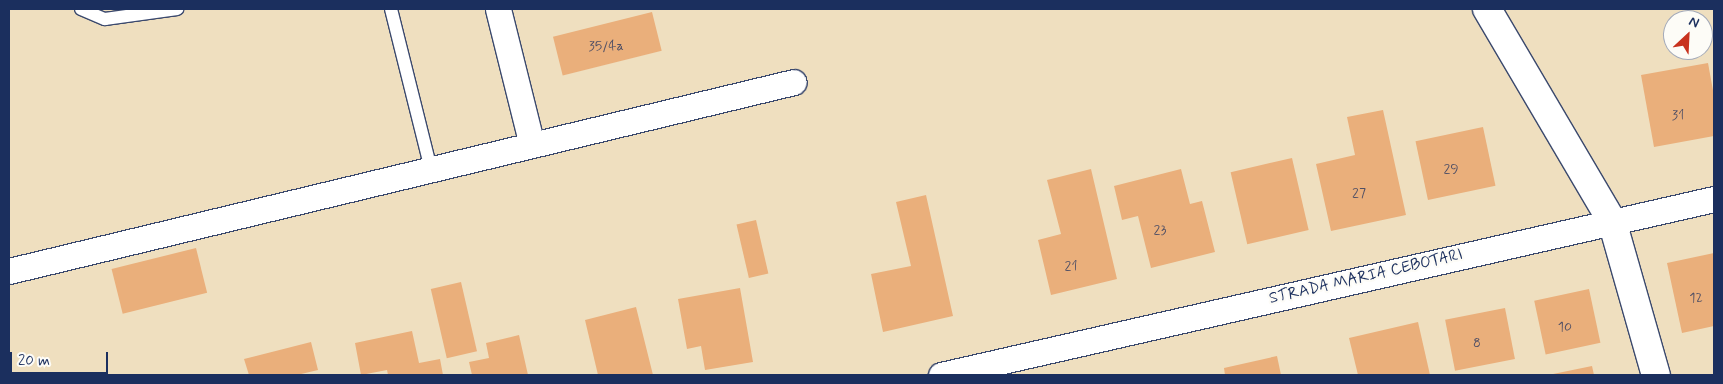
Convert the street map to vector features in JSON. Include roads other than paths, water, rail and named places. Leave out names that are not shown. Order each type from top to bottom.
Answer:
[{"type":"street","points":[[498,9],[532,145]]},
{"type":"street","points":[[1487,9],[1612,221],[1656,375]]},
{"type":"street","points":[[9,271],[794,82]]},
{"type":"street","name":"STRADA MARIA CEBOTARI","points":[[941,375],[1019,366],[1612,221],[1714,198]]},
{"type":"lane","points":[[81,9],[105,19],[177,9]]},
{"type":"lane","points":[[391,9],[431,170]]}]
